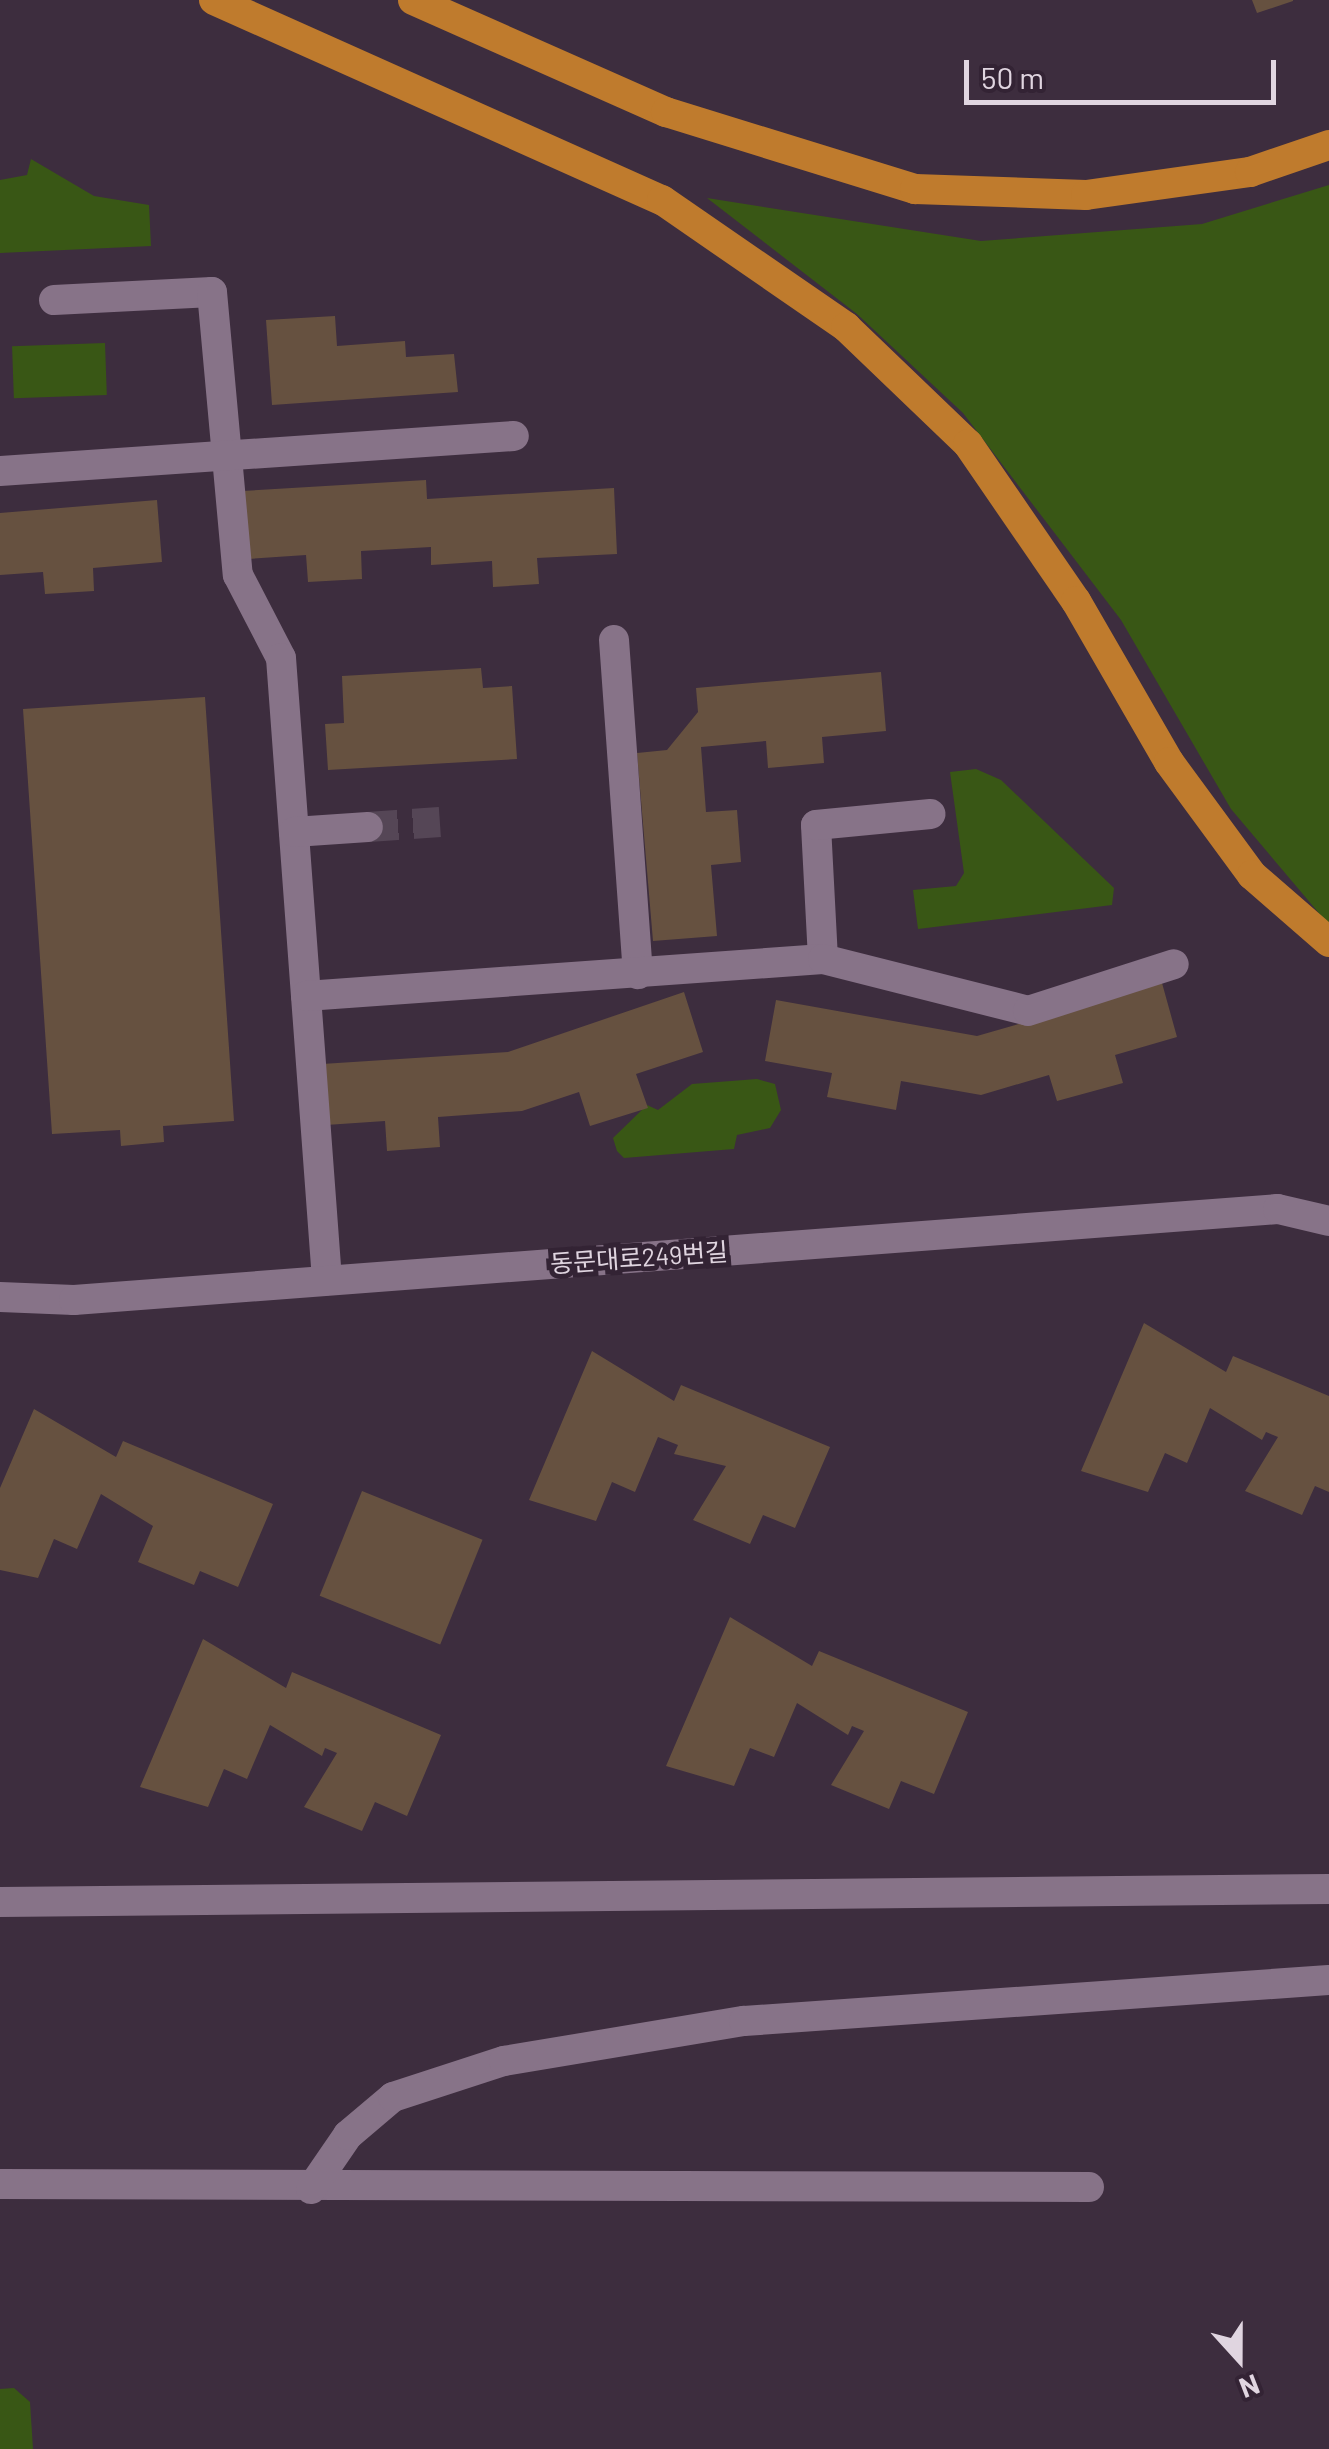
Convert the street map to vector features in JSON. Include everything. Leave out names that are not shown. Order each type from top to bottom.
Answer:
[{"type":"highway","points":[[214,0],[662,200],[846,326],[968,444],[1076,601],[1169,762],[1252,875],[1329,942]]},
{"type":"highway","points":[[412,0],[666,112],[915,190],[1086,195],[1250,172],[1329,145]]},
{"type":"street","points":[[54,300],[212,292],[238,575],[282,658],[328,1280]]},
{"type":"street","points":[[0,471],[514,436]]},
{"type":"street","points":[[614,640],[638,974]]},
{"type":"street","points":[[823,958],[816,825],[930,814]]},
{"type":"street","points":[[294,832],[368,828]]},
{"type":"street","points":[[306,996],[823,958],[1028,1011],[1174,964]]},
{"type":"street","name":"동문대로249번길","points":[[0,1297],[328,1280],[1278,1209],[1329,1221]]},
{"type":"street","points":[[0,1902],[1329,1889]]},
{"type":"street","points":[[311,2189],[348,2134],[392,2097],[504,2062],[744,2021],[1329,1980]]},
{"type":"street","points":[[0,2184],[311,2189],[1089,2187]]},
{"type":"green space","points":[[31,159],[94,196],[149,205],[151,246],[0,253],[0,180],[27,175]]},
{"type":"green space","points":[[1329,185],[1329,925],[1231,809],[1121,620],[963,413],[857,314],[707,198],[981,241],[1202,224]]},
{"type":"green space","points":[[105,343],[107,395],[14,398],[12,346]]},
{"type":"green space","points":[[976,769],[1001,780],[1114,888],[1112,905],[918,929],[913,890],[956,886],[964,873],[950,772]]},
{"type":"green space","points":[[757,1079],[775,1084],[781,1110],[770,1128],[737,1135],[734,1149],[624,1158],[617,1151],[613,1138],[647,1105],[658,1110],[692,1084]]},
{"type":"green space","points":[[14,2388],[30,2402],[33,2449],[0,2449],[0,2389]]},
{"type":"building","points":[[1252,0],[1293,0],[1293,1],[1257,13]]},
{"type":"building","points":[[335,316],[337,346],[405,341],[406,357],[454,354],[458,392],[272,405],[266,320]]},
{"type":"building","points":[[426,480],[427,499],[614,488],[617,554],[537,558],[539,584],[493,587],[492,561],[431,565],[431,547],[361,551],[362,579],[308,582],[306,555],[248,559],[243,491]]},
{"type":"building","points":[[157,500],[162,562],[93,568],[94,591],[45,594],[43,572],[0,575],[0,513]]},
{"type":"building","points":[[481,668],[483,688],[512,686],[517,759],[328,770],[325,724],[344,723],[342,676]]},
{"type":"building","points":[[881,672],[886,731],[822,737],[824,763],[768,768],[766,741],[701,747],[706,812],[737,810],[741,862],[711,865],[717,936],[653,941],[637,753],[667,750],[698,712],[696,688]]},
{"type":"building","points":[[205,697],[234,1121],[163,1126],[164,1142],[121,1146],[120,1130],[52,1134],[23,709]]},
{"type":"building","points":[[1162,983],[1177,1037],[1115,1055],[1123,1083],[1057,1101],[1049,1075],[981,1095],[901,1081],[896,1110],[827,1097],[832,1073],[765,1061],[776,1000],[977,1036]]},
{"type":"building","points":[[684,992],[703,1052],[636,1074],[648,1108],[590,1126],[579,1092],[522,1111],[438,1117],[440,1147],[387,1151],[385,1121],[326,1125],[322,1064],[508,1052]]},
{"type":"building","points":[[1144,1323],[1226,1372],[1233,1356],[1329,1396],[1329,1492],[1315,1486],[1302,1515],[1245,1491],[1278,1437],[1266,1432],[1262,1440],[1210,1408],[1187,1463],[1165,1453],[1148,1492],[1081,1471]]},
{"type":"building","points":[[592,1351],[674,1401],[681,1385],[830,1447],[795,1528],[763,1515],[750,1544],[693,1520],[726,1466],[674,1454],[678,1445],[658,1437],[635,1492],[612,1482],[596,1521],[529,1500]]},
{"type":"building","points":[[34,1409],[116,1457],[123,1441],[273,1504],[238,1587],[200,1571],[194,1585],[138,1562],[153,1526],[101,1494],[77,1549],[54,1539],[38,1578],[0,1570],[0,1488]]},
{"type":"building","points":[[362,1491],[483,1540],[440,1644],[320,1596]]},
{"type":"building","points":[[730,1617],[812,1666],[819,1651],[968,1712],[934,1794],[901,1781],[889,1809],[831,1785],[864,1731],[852,1726],[848,1735],[797,1703],[774,1757],[750,1748],[734,1786],[666,1766]]},
{"type":"building","points":[[203,1639],[286,1688],[292,1672],[441,1735],[407,1816],[375,1802],[362,1831],[304,1807],[337,1753],[325,1748],[322,1756],[270,1725],[247,1779],[224,1769],[208,1807],[140,1787]]},
{"type":"tunnel","points":[[368,827],[440,822]]}]
